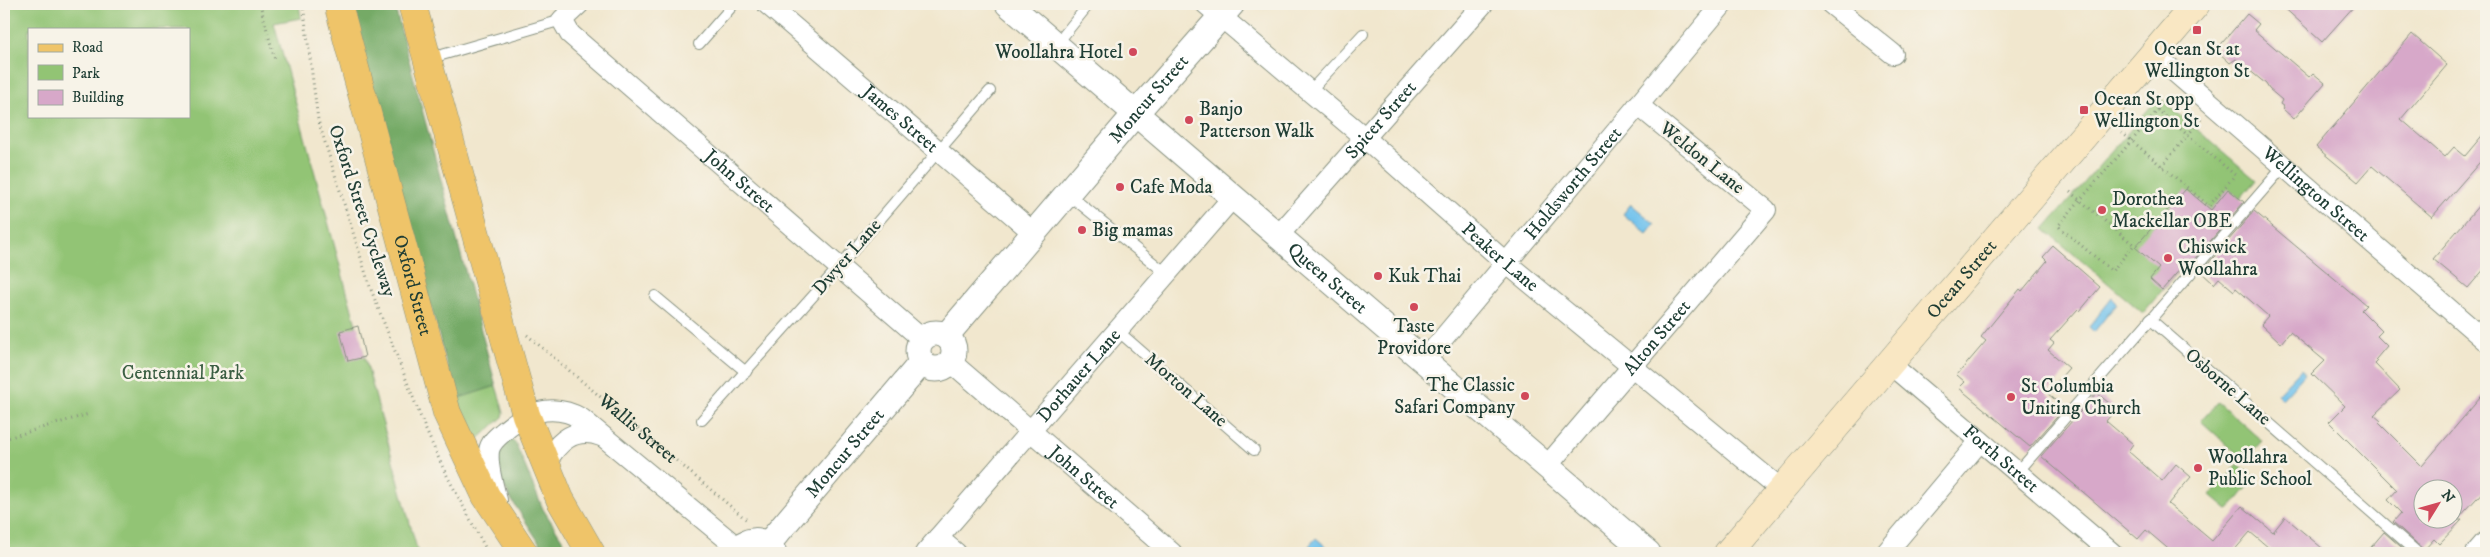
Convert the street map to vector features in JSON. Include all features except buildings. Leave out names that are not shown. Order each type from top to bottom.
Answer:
[{"type":"main road","name":"Oxford Street","points":[[338,4],[447,413],[471,468],[504,524],[524,553]]},
{"type":"main road","points":[[412,4],[526,415],[544,465],[567,514],[591,553]]},
{"type":"main road","name":"Ocean Street","points":[[1728,553],[2196,4]]},
{"type":"street","points":[[562,20],[578,4]]},
{"type":"street","name":"James Street","points":[[767,4],[1035,234]]},
{"type":"street","name":"Queen Street","points":[[1008,4],[1648,553]]},
{"type":"street","name":"Spicer Street","points":[[1278,236],[1483,4]]},
{"type":"street","name":"Holdsworth Street","points":[[1424,361],[1723,4]]},
{"type":"street","points":[[1831,4],[1892,54]]},
{"type":"street","name":"Peaker Lane","points":[[1220,8],[1309,92],[1365,138],[1505,262],[1782,490]]},
{"type":"street","name":"Moncur Street","points":[[946,336],[1035,234],[1136,113],[1220,8]]},
{"type":"street","name":"John Street","points":[[562,20],[570,34],[838,267],[922,351]]},
{"type":"street","name":"Wellington Street","points":[[2154,54],[2483,333]]},
{"type":"street","name":"Weldon Lane","points":[[1638,105],[1766,210]]},
{"type":"street","name":"Dorhauer Lane","points":[[932,546],[1233,197]]},
{"type":"street","name":"Alton Street","points":[[1547,466],[1766,210]]},
{"type":"street","points":[[933,333],[946,336],[954,348],[950,362],[940,368],[928,367],[922,351],[933,333]]},
{"type":"street","name":"Moncur Street","points":[[771,549],[922,351]]},
{"type":"street","name":"John Street","points":[[950,362],[1172,553]]},
{"type":"street","name":"Forth Street","points":[[1890,364],[2112,553]]},
{"type":"street","name":"Wallis Street","points":[[504,524],[489,466],[488,451],[491,444],[526,415],[546,410],[571,412],[582,419],[737,550]]},
{"type":"street","name":"Wallis Street","points":[[544,465],[557,448],[573,434],[583,431],[601,436]]},
{"type":"street","points":[[1889,552],[1980,441]]},
{"type":"street","points":[[737,550],[749,540],[756,540],[771,549]]},
{"type":"street","points":[[2479,553],[2486,545]]},
{"type":"street","points":[[932,546],[956,553]]},
{"type":"lane","points":[[699,44],[734,4]]},
{"type":"lane","points":[[1056,45],[1089,4]]},
{"type":"lane","points":[[427,60],[562,20]]},
{"type":"lane","points":[[1309,92],[1363,34]]},
{"type":"lane","name":"Dwyer Lane","points":[[702,420],[939,152],[990,91]]},
{"type":"lane","points":[[2017,472],[2284,166]]},
{"type":"lane","points":[[1068,194],[1167,274]]},
{"type":"lane","points":[[655,296],[746,372]]},
{"type":"lane","name":"Osborne Lane","points":[[2150,319],[2418,553]]},
{"type":"lane","name":"Morton Lane","points":[[1118,331],[1254,450]]},
{"type":"path","points":[[260,4],[275,60]]},
{"type":"path","name":"Oxford Street Cycleway","points":[[304,4],[318,120],[370,287],[425,428],[448,479],[488,553]]},
{"type":"path","points":[[2070,192],[2080,200],[2134,245],[2112,271],[2058,226],[2080,200],[2132,141],[2158,110],[2235,175],[2208,206],[2162,166],[2132,141],[2122,132]]},
{"type":"path","points":[[2162,166],[2194,127]]},
{"type":"path","name":"Wallis Street","points":[[523,331],[753,524]]},
{"type":"path","points":[[4,439],[90,414]]},
{"type":"green space","name":"Centennial Park","points":[[4,4],[299,4],[301,18],[274,23],[418,553],[4,553]]},
{"type":"green space","points":[[349,4],[394,4],[496,386],[456,399]]},
{"type":"green space","points":[[2159,97],[2256,180],[2143,313],[2044,229]]},
{"type":"green space","points":[[496,386],[504,412],[503,417],[477,440],[456,399]]},
{"type":"green space","points":[[2218,402],[2262,441],[2244,460],[2201,421]]},
{"type":"green space","points":[[509,438],[515,442],[543,509],[571,553],[546,553],[509,496],[496,471],[497,447]]},
{"type":"green space","points":[[2238,464],[2255,478],[2229,510],[2211,495]]},
{"type":"water","points":[[1631,204],[1655,224],[1647,234],[1623,214]]},
{"type":"water","points":[[2112,298],[2117,303],[2094,332],[2089,327]]},
{"type":"water","points":[[2301,369],[2305,374],[2282,399],[2277,394]]},
{"type":"water","points":[[1316,538],[1333,553],[1318,553],[1309,546]]},
{"type":"place","name":"Ocean St at Wellington St","points":[[2197,30]]},
{"type":"place","name":"Woollahra Hotel","points":[[1133,52]]},
{"type":"place","name":"Ocean St opp Wellington St","points":[[2084,110]]},
{"type":"place","name":"Banjo Patterson Walk","points":[[1189,120]]},
{"type":"place","name":"Cafe Moda","points":[[1120,187]]},
{"type":"place","name":"Dorothea Mackellar OBE","points":[[2102,210]]},
{"type":"place","name":"Big mamas","points":[[1082,230]]},
{"type":"place","name":"Chiswick Woollahra","points":[[2168,258]]},
{"type":"place","name":"Kuk Thai","points":[[1378,276]]},
{"type":"place","name":"Taste Providore","points":[[1414,307]]},
{"type":"place","name":"The Classic Safari Company","points":[[1525,396]]},
{"type":"place","name":"St Columbia Uniting Church","points":[[2011,397]]},
{"type":"place","name":"Woollahra Public School","points":[[2198,468]]}]
